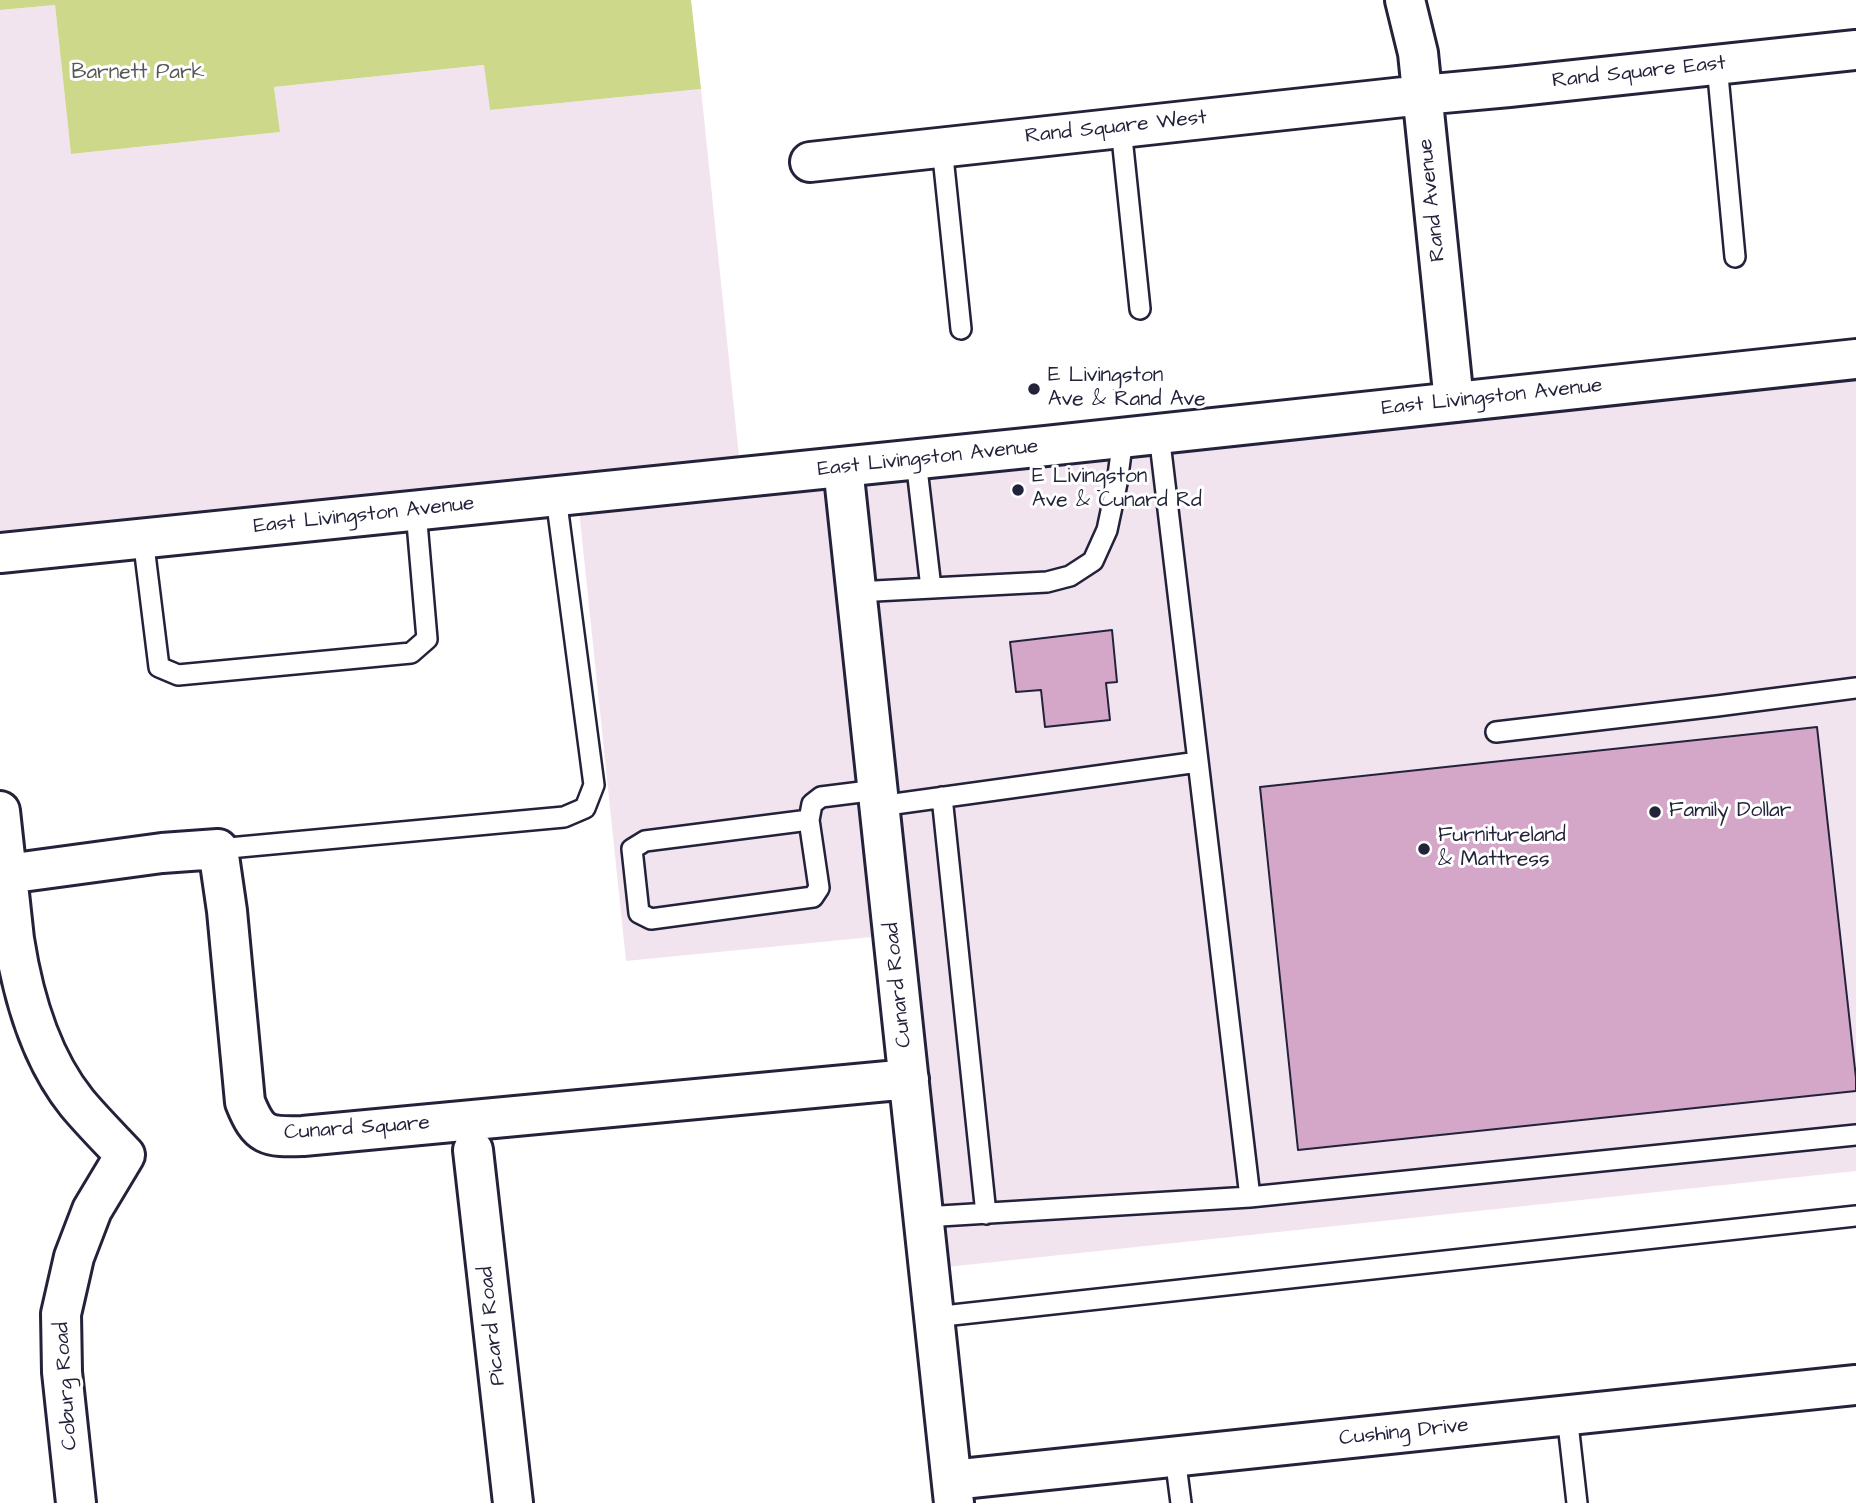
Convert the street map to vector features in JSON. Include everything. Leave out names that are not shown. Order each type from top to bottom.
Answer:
[{"type":"street","name":"Rand Avenue","points":[[1405,0],[1418,53],[1454,402]]},
{"type":"street","name":"Rand Square East","points":[[1422,94],[1856,50]]},
{"type":"street","name":"Rand Square West","points":[[810,162],[1422,94]]},
{"type":"street","name":"East Livingston Avenue","points":[[0,553],[916,460],[1856,359]]},
{"type":"street","name":"Cunard Road","points":[[843,467],[953,1492]]},
{"type":"street","name":"Coburg Road","points":[[0,811],[17,960],[31,1014],[49,1058],[77,1102],[125,1155],[92,1210],[74,1257],[61,1314],[62,1372],[76,1503]]},
{"type":"street","points":[[7,874],[162,853],[218,849]]},
{"type":"street","name":"Cunard Square","points":[[218,849],[227,911],[245,1102],[253,1122],[264,1132],[280,1137],[303,1136],[909,1079]]},
{"type":"street","name":"Picard Road","points":[[473,1150],[513,1503]]},
{"type":"street","name":"Cushing Drive","points":[[953,1492],[1175,1457],[1856,1385]]},
{"type":"lane","points":[[1717,65],[1735,257]]},
{"type":"lane","points":[[1121,128],[1140,309]]},
{"type":"lane","points":[[942,148],[961,329]]},
{"type":"lane","points":[[856,592],[1046,582],[1070,576],[1093,561],[1107,530],[1117,482],[1141,436]]},
{"type":"lane","points":[[1141,436],[1199,762],[1250,1197]]},
{"type":"lane","points":[[916,460],[931,588]]},
{"type":"lane","points":[[218,849],[564,817],[585,808],[594,785],[556,497]]},
{"type":"lane","points":[[143,538],[159,667],[178,676],[411,653],[427,639],[416,511]]},
{"type":"lane","points":[[1496,732],[1856,688]]},
{"type":"lane","points":[[809,820],[645,841],[632,849],[639,913],[651,919],[813,897],[819,888],[809,820],[812,804],[821,797],[942,797],[1199,762]]},
{"type":"lane","points":[[942,797],[986,1214]]},
{"type":"lane","points":[[924,1217],[1250,1197],[1856,1135]]},
{"type":"lane","points":[[934,1317],[1856,1216]]},
{"type":"lane","points":[[1567,1415],[1577,1503]]},
{"type":"lane","points":[[1175,1457],[1181,1503]]},
{"type":"shaded area","points":[[55,5],[71,154],[280,132],[274,87],[485,65],[490,110],[701,89],[741,476],[1856,358],[1856,1171],[928,1269],[893,935],[626,961],[577,491],[0,545],[0,10]]},
{"type":"green space","name":"Barnett Park","points":[[0,0],[691,0],[701,89],[490,110],[484,65],[274,87],[280,132],[71,154],[55,5],[0,10]]},
{"type":"building","points":[[1112,630],[1117,682],[1106,683],[1110,720],[1045,727],[1041,690],[1016,692],[1010,642]]},
{"type":"building","points":[[1817,727],[1856,1091],[1298,1150],[1260,787]]},
{"type":"place","name":"E Livingston Ave & Rand Ave","points":[[1034,389]]},
{"type":"place","name":"E Livingston Ave & Cunard Rd","points":[[1018,490]]},
{"type":"place","name":"Family Dollar","points":[[1655,812]]},
{"type":"place","name":"Furnitureland & Mattress","points":[[1424,849]]}]
